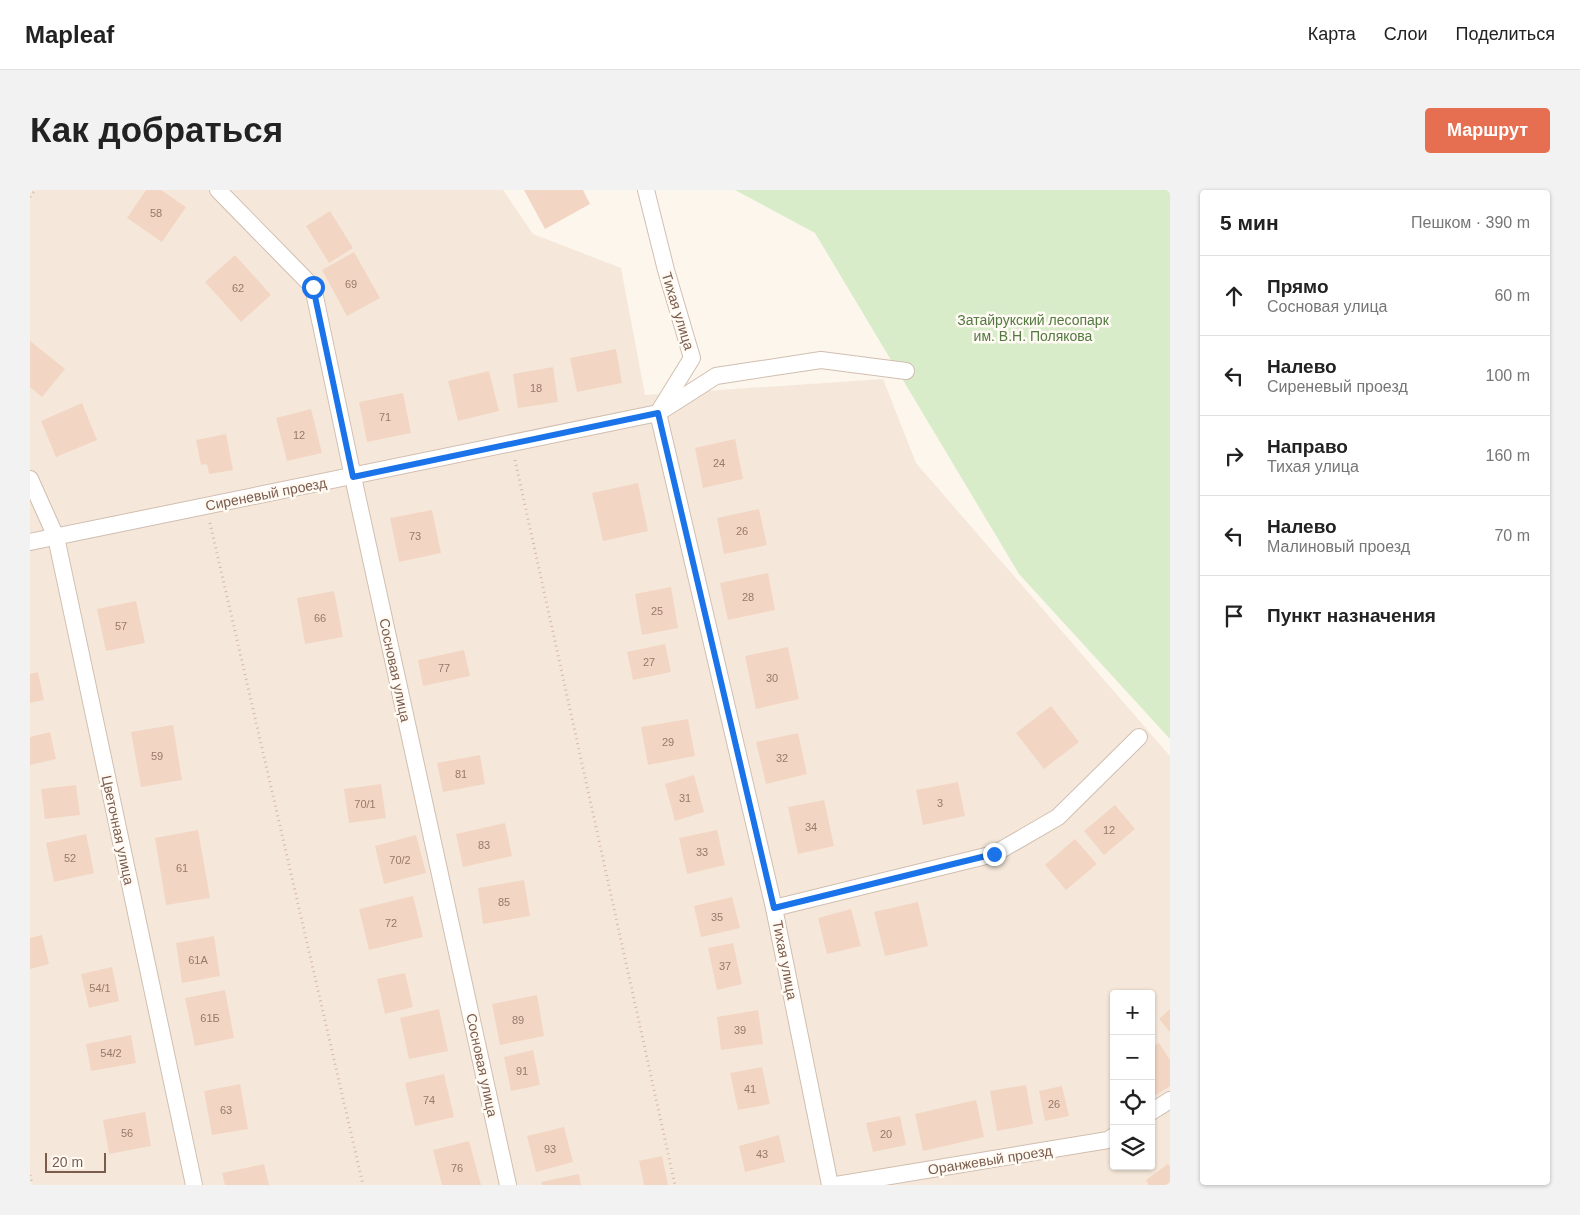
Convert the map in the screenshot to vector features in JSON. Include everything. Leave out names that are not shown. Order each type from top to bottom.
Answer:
[{"type":"street","name":"Сосновая улица","points":[[218,190],[313,287],[508,1185]]},
{"type":"street","name":"Тихая улица","points":[[646,190],[666,270],[692,358],[658,413],[774,908],[830,1185]]},
{"type":"street","name":"Сиреневый проезд","points":[[30,542],[658,413],[716,376],[820,360],[906,371]]},
{"type":"street","name":"Цветочная улица","points":[[30,479],[56,537],[194,1185]]},
{"type":"street","points":[[774,908],[994,854],[1058,817],[1139,737]]},
{"type":"street","points":[[1155,1109],[1170,1100]]},
{"type":"street","name":"Оранжевый проезд","points":[[836,1185],[1110,1139]]},
{"type":"path","points":[[30,197],[35,190]]},
{"type":"path","points":[[512,444],[675,1185]]},
{"type":"path","points":[[206,506],[363,1185]]},
{"type":"path","points":[[30,1175],[32,1185]]},
{"type":"shaded area","points":[[30,190],[503,190],[533,234],[621,268],[645,395],[883,379],[916,463],[1170,756],[1170,1185],[30,1185]]},
{"type":"green space","name":"Затайрукский лесопарк им. В.Н. Полякова","points":[[735,190],[1170,190],[1170,739],[1019,574],[815,233]]},
{"type":"building","points":[[146,190],[161,190],[186,207],[162,242],[127,218]]},
{"type":"building","points":[[524,190],[583,190],[590,204],[545,229]]},
{"type":"building","points":[[330,211],[353,248],[329,263],[306,226]]},
{"type":"building","points":[[354,252],[380,298],[347,316],[322,270]]},
{"type":"building","points":[[235,255],[271,295],[241,322],[205,282]]},
{"type":"building","points":[[30,341],[65,369],[42,397],[30,387]]},
{"type":"building","points":[[616,349],[622,383],[577,392],[570,358]]},
{"type":"building","points":[[553,367],[558,402],[518,408],[513,374]]},
{"type":"building","points":[[489,371],[499,411],[458,421],[448,381]]},
{"type":"building","points":[[403,393],[411,433],[367,442],[359,402]]},
{"type":"building","points":[[82,403],[97,440],[56,457],[41,421]]},
{"type":"building","points":[[311,409],[322,453],[287,461],[276,418]]},
{"type":"building","points":[[226,434],[233,470],[209,474],[207,464],[201,465],[196,440]]},
{"type":"building","points":[[735,439],[743,479],[703,488],[695,448]]},
{"type":"building","points":[[638,483],[648,531],[603,541],[592,493]]},
{"type":"building","points":[[759,509],[767,545],[724,554],[717,518]]},
{"type":"building","points":[[432,510],[441,553],[399,562],[390,518]]},
{"type":"building","points":[[768,573],[775,610],[728,620],[720,583]]},
{"type":"building","points":[[671,587],[678,628],[642,635],[635,594]]},
{"type":"building","points":[[334,591],[343,637],[305,644],[297,598]]},
{"type":"building","points":[[136,601],[145,643],[106,651],[97,609]]},
{"type":"building","points":[[665,644],[671,672],[633,680],[627,652]]},
{"type":"building","points":[[788,647],[799,699],[756,709],[745,656]]},
{"type":"building","points":[[464,650],[470,676],[423,686],[418,660]]},
{"type":"building","points":[[38,672],[44,700],[30,703],[30,674]]},
{"type":"building","points":[[1051,706],[1079,742],[1044,769],[1016,733]]},
{"type":"building","points":[[688,719],[695,756],[648,765],[641,727]]},
{"type":"building","points":[[173,725],[182,780],[141,787],[131,732]]},
{"type":"building","points":[[50,732],[56,759],[30,765],[30,737]]},
{"type":"building","points":[[798,733],[807,774],[766,784],[756,742]]},
{"type":"building","points":[[480,755],[485,784],[443,792],[437,763]]},
{"type":"building","points":[[694,775],[704,812],[675,821],[665,784]]},
{"type":"building","points":[[958,782],[965,816],[923,825],[916,790]]},
{"type":"building","points":[[381,784],[386,818],[349,823],[344,789]]},
{"type":"building","points":[[76,785],[80,815],[45,819],[41,789]]},
{"type":"building","points":[[824,800],[834,846],[798,854],[788,807]]},
{"type":"building","points":[[1115,805],[1135,829],[1104,855],[1084,831]]},
{"type":"building","points":[[505,823],[512,856],[463,867],[456,834]]},
{"type":"building","points":[[198,830],[210,898],[166,905],[155,838]]},
{"type":"building","points":[[717,830],[725,865],[687,874],[679,838]]},
{"type":"building","points":[[86,834],[94,873],[54,882],[46,843]]},
{"type":"building","points":[[416,835],[426,873],[384,884],[375,846]]},
{"type":"building","points":[[1075,839],[1097,864],[1066,890],[1045,865]]},
{"type":"building","points":[[524,880],[530,916],[483,924],[478,888]]},
{"type":"building","points":[[413,896],[423,937],[369,950],[359,909]]},
{"type":"building","points":[[732,897],[740,928],[701,937],[694,906]]},
{"type":"building","points":[[918,902],[928,946],[885,956],[874,912]]},
{"type":"building","points":[[851,909],[861,946],[827,954],[818,918]]},
{"type":"building","points":[[42,935],[49,964],[30,969],[30,938]]},
{"type":"building","points":[[214,936],[220,976],[182,983],[176,943]]},
{"type":"building","points":[[733,943],[742,984],[717,990],[708,948]]},
{"type":"building","points":[[112,967],[119,1001],[89,1008],[81,974]]},
{"type":"building","points":[[405,973],[413,1007],[385,1014],[377,979]]},
{"type":"building","points":[[225,990],[234,1038],[195,1046],[185,998]]},
{"type":"building","points":[[537,995],[544,1036],[500,1045],[492,1004]]},
{"type":"building","points":[[439,1009],[448,1051],[409,1059],[400,1018]]},
{"type":"building","points":[[1170,1009],[1170,1032],[1159,1019]]},
{"type":"building","points":[[758,1010],[763,1044],[721,1050],[717,1017]]},
{"type":"building","points":[[131,1035],[136,1063],[91,1071],[86,1044]]},
{"type":"building","points":[[1159,1043],[1170,1060],[1170,1086],[1156,1095],[1155,1094],[1155,1046]]},
{"type":"building","points":[[533,1050],[540,1085],[511,1091],[504,1057]]},
{"type":"building","points":[[762,1067],[770,1104],[738,1110],[730,1073]]},
{"type":"building","points":[[444,1074],[454,1117],[415,1126],[405,1083]]},
{"type":"building","points":[[240,1084],[248,1129],[212,1135],[204,1091]]},
{"type":"building","points":[[1026,1085],[1033,1124],[997,1131],[990,1091]]},
{"type":"building","points":[[1062,1086],[1069,1116],[1045,1121],[1039,1091]]},
{"type":"building","points":[[976,1100],[984,1137],[923,1151],[915,1114]]},
{"type":"building","points":[[145,1112],[151,1146],[109,1154],[103,1120]]},
{"type":"building","points":[[900,1116],[906,1145],[873,1152],[866,1123]]},
{"type":"building","points":[[564,1127],[573,1162],[536,1172],[527,1136]]},
{"type":"building","points":[[779,1135],[785,1162],[745,1172],[739,1146]]},
{"type":"building","points":[[469,1141],[481,1185],[442,1185],[433,1150]]},
{"type":"building","points":[[662,1156],[668,1185],[644,1185],[639,1161]]},
{"type":"building","points":[[264,1164],[269,1185],[225,1185],[222,1173]]},
{"type":"building","points":[[1168,1164],[1170,1167],[1170,1185],[1149,1185],[1146,1180]]},
{"type":"building","points":[[579,1174],[581,1185],[542,1185],[541,1182]]},
{"type":"route","points":[[313,287],[353,477],[658,413],[774,908],[994,854]]}]
